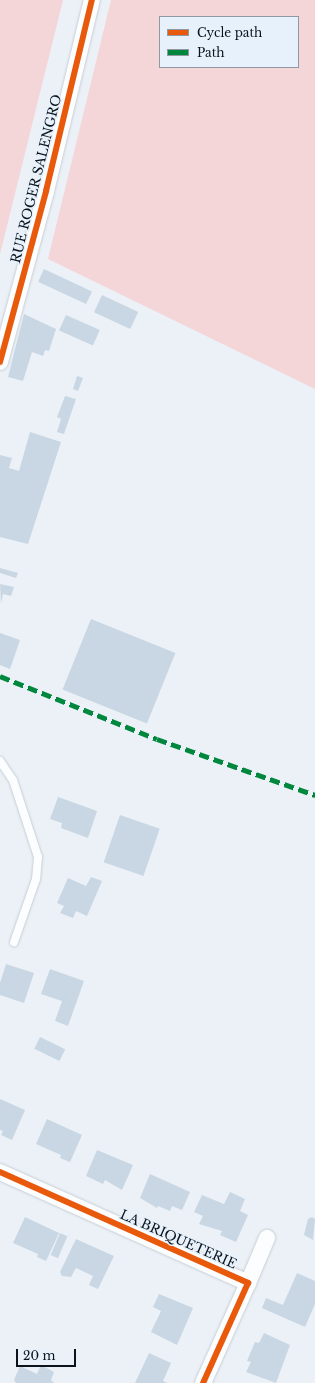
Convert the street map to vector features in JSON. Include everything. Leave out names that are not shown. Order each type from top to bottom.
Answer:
[{"type":"street","name":"RUE ROGER SALENGRO","points":[[0,362],[46,191],[92,0]]},
{"type":"street","name":"LA BRIQUETERIE","points":[[0,1172],[248,1283]]},
{"type":"street","name":"LA BRIQUETERIE","points":[[204,1383],[267,1238]]},
{"type":"lane","points":[[0,761],[13,780],[38,857],[36,879],[14,942]]},
{"type":"shaded area","points":[[0,0],[63,0],[0,254]]},
{"type":"shaded area","points":[[111,0],[315,0],[315,389],[48,259]]},
{"type":"building","points":[[44,269],[92,291],[86,304],[38,282]]},
{"type":"building","points":[[102,295],[138,312],[130,329],[94,312]]},
{"type":"building","points":[[24,314],[56,329],[49,351],[45,350],[43,356],[32,352],[23,381],[8,377]]},
{"type":"building","points":[[66,315],[100,330],[93,346],[59,331]]},
{"type":"building","points":[[77,376],[83,378],[78,391],[73,389]]},
{"type":"building","points":[[65,396],[76,399],[64,434],[57,432],[61,419],[57,417]]},
{"type":"building","points":[[30,432],[61,442],[28,544],[0,537],[0,455],[12,458],[9,468],[19,471]]},
{"type":"building","points":[[0,568],[18,573],[16,578],[0,573]]},
{"type":"building","points":[[0,584],[14,587],[11,596],[3,594],[1,604]]},
{"type":"building","points":[[91,619],[175,653],[147,724],[63,689]]},
{"type":"building","points":[[0,633],[20,640],[10,669],[0,665]]},
{"type":"building","points":[[58,797],[97,811],[88,838],[61,828],[62,823],[50,819]]},
{"type":"building","points":[[120,815],[160,829],[143,876],[104,862]]},
{"type":"building","points":[[91,877],[102,881],[87,916],[76,911],[73,918],[60,913],[64,906],[57,903],[68,878],[86,886]]},
{"type":"building","points":[[6,964],[34,973],[24,1003],[0,995],[0,983]]},
{"type":"building","points":[[50,969],[84,981],[68,1026],[55,1021],[62,1001],[41,994]]},
{"type":"building","points":[[40,1037],[65,1049],[59,1061],[34,1049]]},
{"type":"building","points":[[0,1099],[25,1110],[12,1140],[1,1135],[3,1131],[0,1130]]},
{"type":"building","points":[[47,1119],[82,1135],[70,1162],[60,1158],[61,1155],[36,1144]]},
{"type":"building","points":[[97,1150],[133,1165],[122,1190],[105,1180],[103,1184],[86,1176]]},
{"type":"building","points":[[150,1174],[190,1192],[182,1210],[172,1206],[170,1211],[158,1206],[157,1208],[140,1198]]},
{"type":"building","points":[[230,1192],[245,1199],[240,1211],[248,1215],[236,1242],[220,1235],[222,1231],[199,1224],[203,1216],[194,1212],[202,1195],[224,1204]]},
{"type":"building","points":[[25,1217],[59,1233],[46,1261],[37,1257],[38,1254],[13,1243]]},
{"type":"building","points":[[312,1217],[315,1219],[313,1240],[304,1235],[308,1219]]},
{"type":"building","points":[[60,1233],[67,1236],[58,1258],[51,1255]]},
{"type":"building","points":[[76,1239],[114,1256],[98,1289],[89,1285],[93,1276],[76,1268],[71,1277],[62,1276],[60,1272]]},
{"type":"building","points":[[297,1273],[315,1281],[315,1304],[305,1327],[262,1308],[266,1298],[283,1305]]},
{"type":"building","points":[[159,1294],[193,1308],[177,1345],[151,1332],[161,1311],[153,1307]]},
{"type":"building","points":[[264,1333],[290,1345],[276,1383],[246,1372],[251,1362],[247,1361],[255,1342],[259,1343]]},
{"type":"building","points":[[149,1353],[171,1363],[163,1381],[167,1383],[135,1383]]},
{"type":"building","points":[[41,1365],[54,1372],[51,1380],[54,1383],[16,1383],[14,1380],[20,1366],[37,1374]]},
{"type":"marked path","points":[[0,676],[157,739],[315,795]]},
{"type":"cycle path","points":[[0,362],[46,191],[92,0]]},
{"type":"cycle path","points":[[0,1172],[248,1283],[203,1383]]}]
